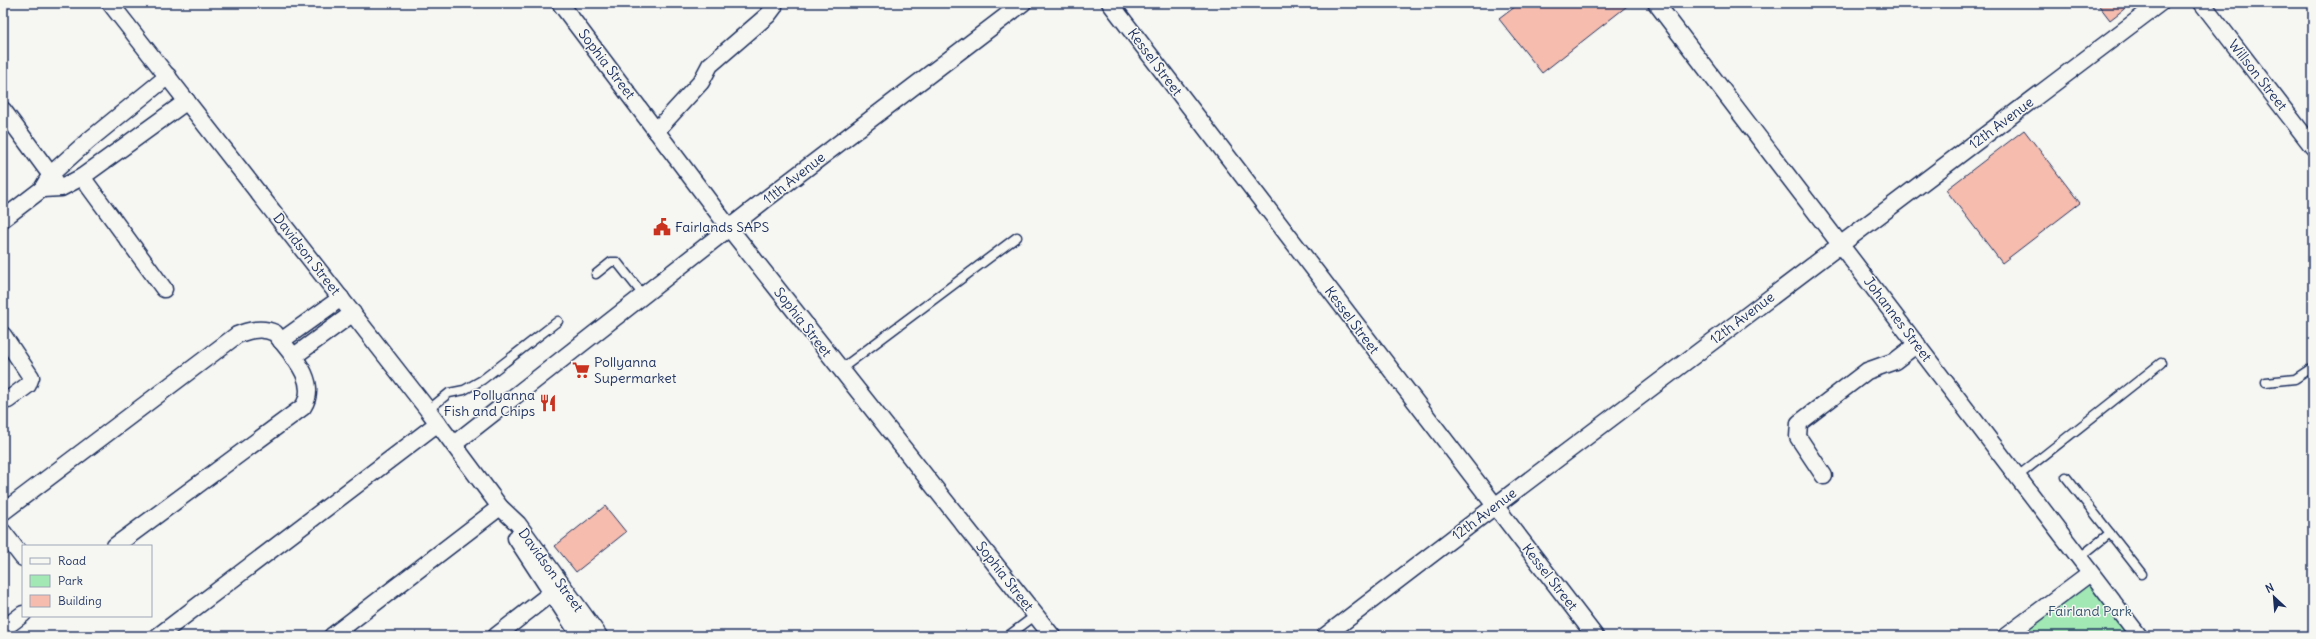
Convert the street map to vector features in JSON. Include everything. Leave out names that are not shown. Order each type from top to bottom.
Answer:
[{"type":"street","name":"Davidson Street","points":[[110,3],[353,313],[454,444],[500,507],[518,524],[599,636]]},
{"type":"street","name":"Sophia Street","points":[[560,3],[730,229],[1052,636]]},
{"type":"street","points":[[656,131],[701,82],[710,65],[768,15],[774,7],[774,3]]},
{"type":"street","name":"11th Avenue","points":[[454,444],[730,229],[766,199],[1023,3]]},
{"type":"street","name":"Kessel Street","points":[[1110,3],[1595,636]]},
{"type":"street","name":"Johannes Street","points":[[1656,3],[2139,636]]},
{"type":"street","name":"12th Avenue","points":[[1325,636],[1840,244],[2160,3]]},
{"type":"street","name":"Willson Street","points":[[2202,3],[2313,147]]},
{"type":"street","points":[[3,219],[42,189],[51,174],[168,76]]},
{"type":"street","points":[[42,189],[61,188],[82,177],[187,101]]},
{"type":"street","points":[[3,110],[61,188]]},
{"type":"street","points":[[82,177],[164,289]]},
{"type":"street","points":[[281,341],[341,298]]},
{"type":"street","points":[[293,357],[353,313]]},
{"type":"street","points":[[3,512],[236,335],[250,330],[268,330],[275,333],[304,374],[310,392],[309,399],[303,407],[116,545]]},
{"type":"street","points":[[3,335],[31,377],[28,385],[8,400]]},
{"type":"street","points":[[1824,476],[1798,437],[1799,423],[1867,371],[1895,361],[1917,344]]},
{"type":"street","points":[[165,634],[438,423]]},
{"type":"street","name":"Davidson Street","points":[[500,507],[510,529],[550,594],[580,636]]},
{"type":"street","points":[[332,636],[500,507]]},
{"type":"street","points":[[3,532],[22,557]]},
{"type":"street","points":[[2006,636],[2090,573]]},
{"type":"street","points":[[496,636],[550,594]]},
{"type":"street","points":[[3,629],[22,615]]},
{"type":"lane","points":[[841,369],[1017,237]]},
{"type":"lane","points":[[596,274],[611,262],[617,262],[644,296]]},
{"type":"lane","points":[[428,410],[449,393],[464,390],[482,380],[558,321]]},
{"type":"lane","points":[[2018,476],[2161,363]]},
{"type":"lane","points":[[2266,382],[2295,379],[2313,367]]},
{"type":"lane","points":[[2066,477],[2142,574]]},
{"type":"lane","points":[[2079,558],[2110,533]]},
{"type":"lane","points":[[1008,636],[1036,615]]},
{"type":"green space","name":"Fairland Park","points":[[2095,576],[2141,636],[2014,636]]},
{"type":"building","points":[[1520,3],[1631,3],[1542,73],[1499,19]]},
{"type":"building","points":[[2097,3],[2132,3],[2110,20]]},
{"type":"building","points":[[2024,130],[2080,203],[2002,263],[1946,190]]},
{"type":"building","points":[[605,506],[626,532],[576,572],[555,546]]},
{"type":"place","name":"Fairlands SAPS","points":[[662,227]]},
{"type":"place","name":"Pollyanna Supermarket","points":[[581,370]]},
{"type":"place","name":"Pollyanna Fish and Chips","points":[[548,403]]}]
